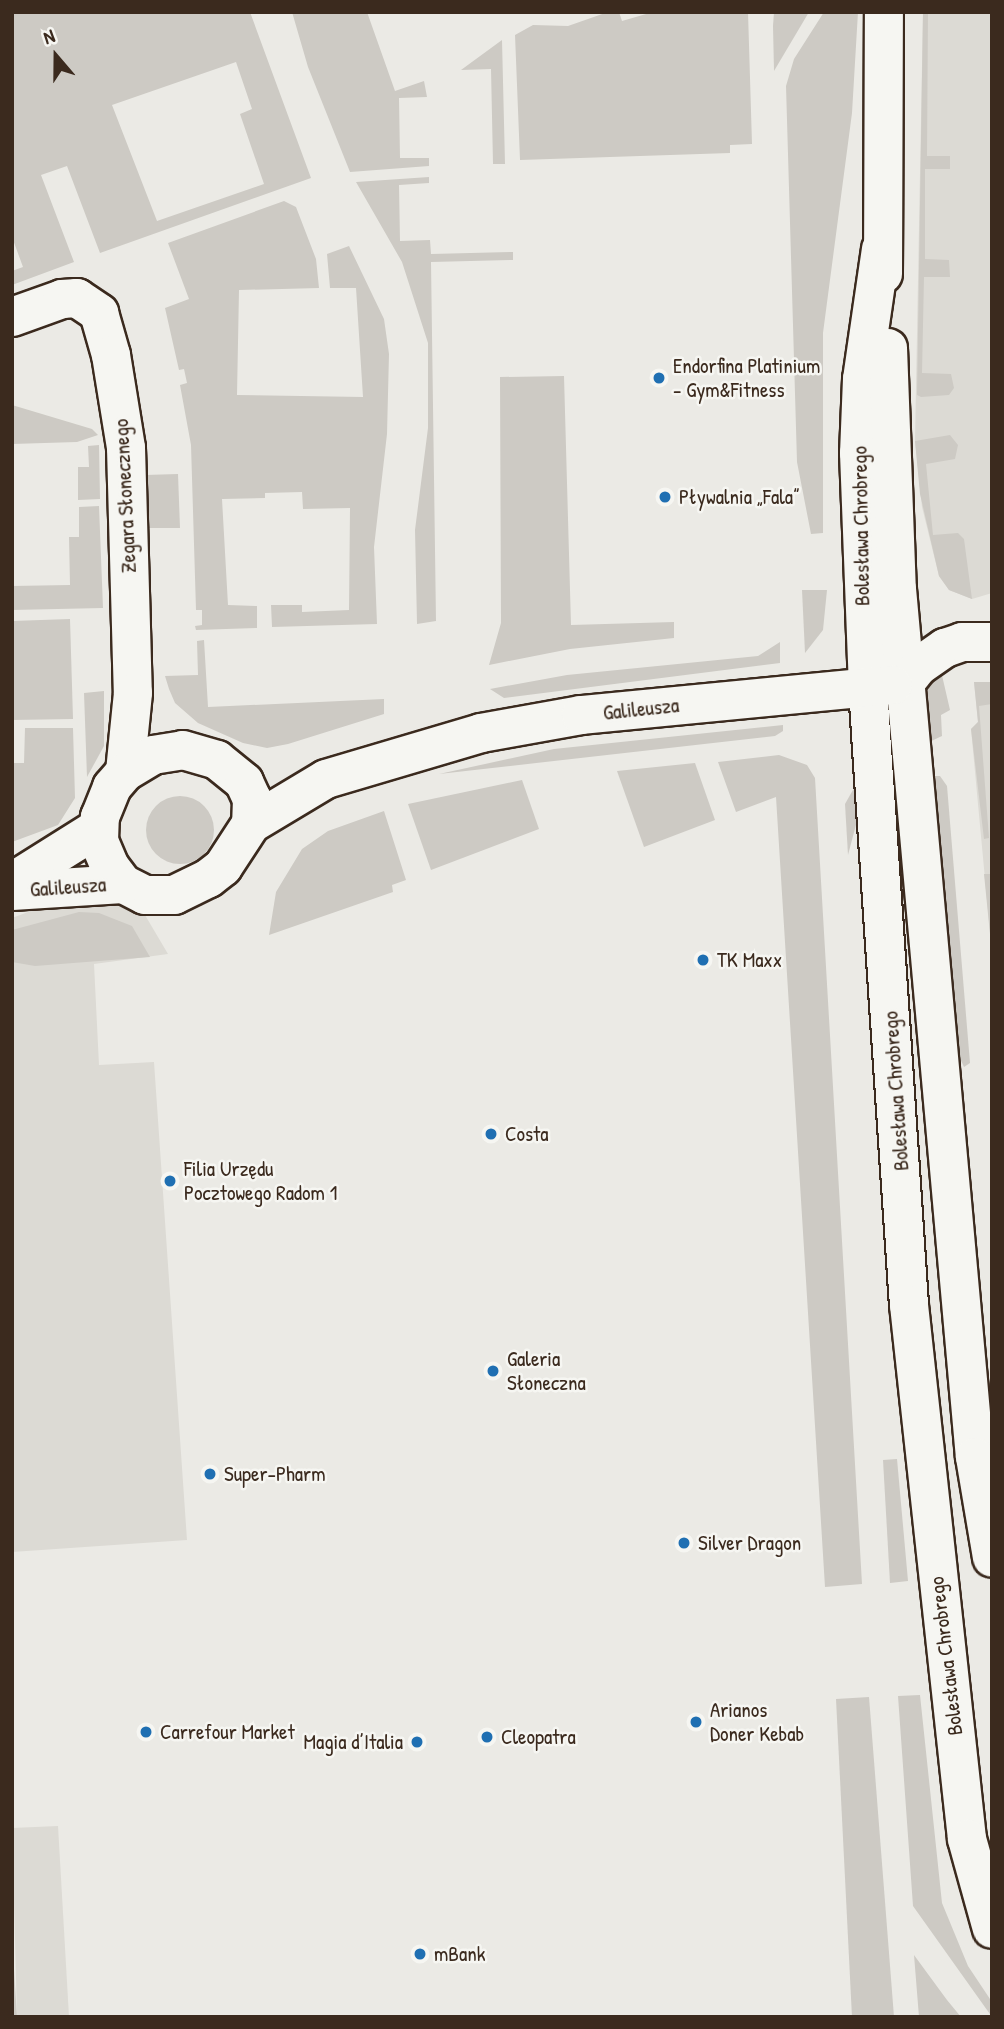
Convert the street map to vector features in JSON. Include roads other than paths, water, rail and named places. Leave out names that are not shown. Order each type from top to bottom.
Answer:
[{"type":"street","name":"Bolesława Chrobrego","points":[[884,12],[881,249],[897,589],[975,1457],[992,1558]]},
{"type":"street","name":"Bolesława Chrobrego","points":[[881,249],[864,366],[859,453],[867,688],[909,1305],[967,1839],[992,1929]]},
{"type":"street","name":"Zegara Słonecznego","points":[[12,317],[62,299],[78,298],[99,313],[105,331],[126,448],[133,693],[125,772]]},
{"type":"street","points":[[897,589],[914,611],[977,642]]},
{"type":"street","points":[[905,683],[930,656],[977,642]]},
{"type":"street","name":"Galileusza","points":[[251,824],[307,788],[381,761],[481,733],[581,715],[905,683]]},
{"type":"street","name":"Zegara Słonecznego","points":[[133,693],[153,726],[183,750]]},
{"type":"street","points":[[183,750],[231,768],[249,791],[251,824],[223,867],[192,888],[158,897],[123,884],[103,853],[98,828],[104,803],[125,772],[153,755],[183,750]]},
{"type":"street","name":"Galileusza","points":[[231,768],[271,776],[346,762],[381,761]]},
{"type":"street","name":"Galileusza","points":[[12,882],[98,828]]},
{"type":"street","name":"Galileusza","points":[[12,891],[123,884]]},
{"type":"place","name":"Endorfina Platinium - Gym&Fitness","points":[[659,378]]},
{"type":"place","name":"Pływalnia „Fala”","points":[[665,497]]},
{"type":"place","name":"TK Maxx","points":[[703,960]]},
{"type":"place","name":"Costa","points":[[491,1134]]},
{"type":"place","name":"Filia Urzędu Pocztowego Radom 1","points":[[170,1181]]},
{"type":"place","name":"Galeria Słoneczna","points":[[493,1371]]},
{"type":"place","name":"Super-Pharm","points":[[210,1474]]},
{"type":"place","name":"Silver Dragon","points":[[684,1543]]},
{"type":"place","name":"Arianos Doner Kebab","points":[[696,1722]]},
{"type":"place","name":"Carrefour Market","points":[[146,1732]]},
{"type":"place","name":"Cleopatra","points":[[487,1737]]},
{"type":"place","name":"Magia d’Italia","points":[[417,1742]]},
{"type":"place","name":"mBank","points":[[420,1954]]}]
